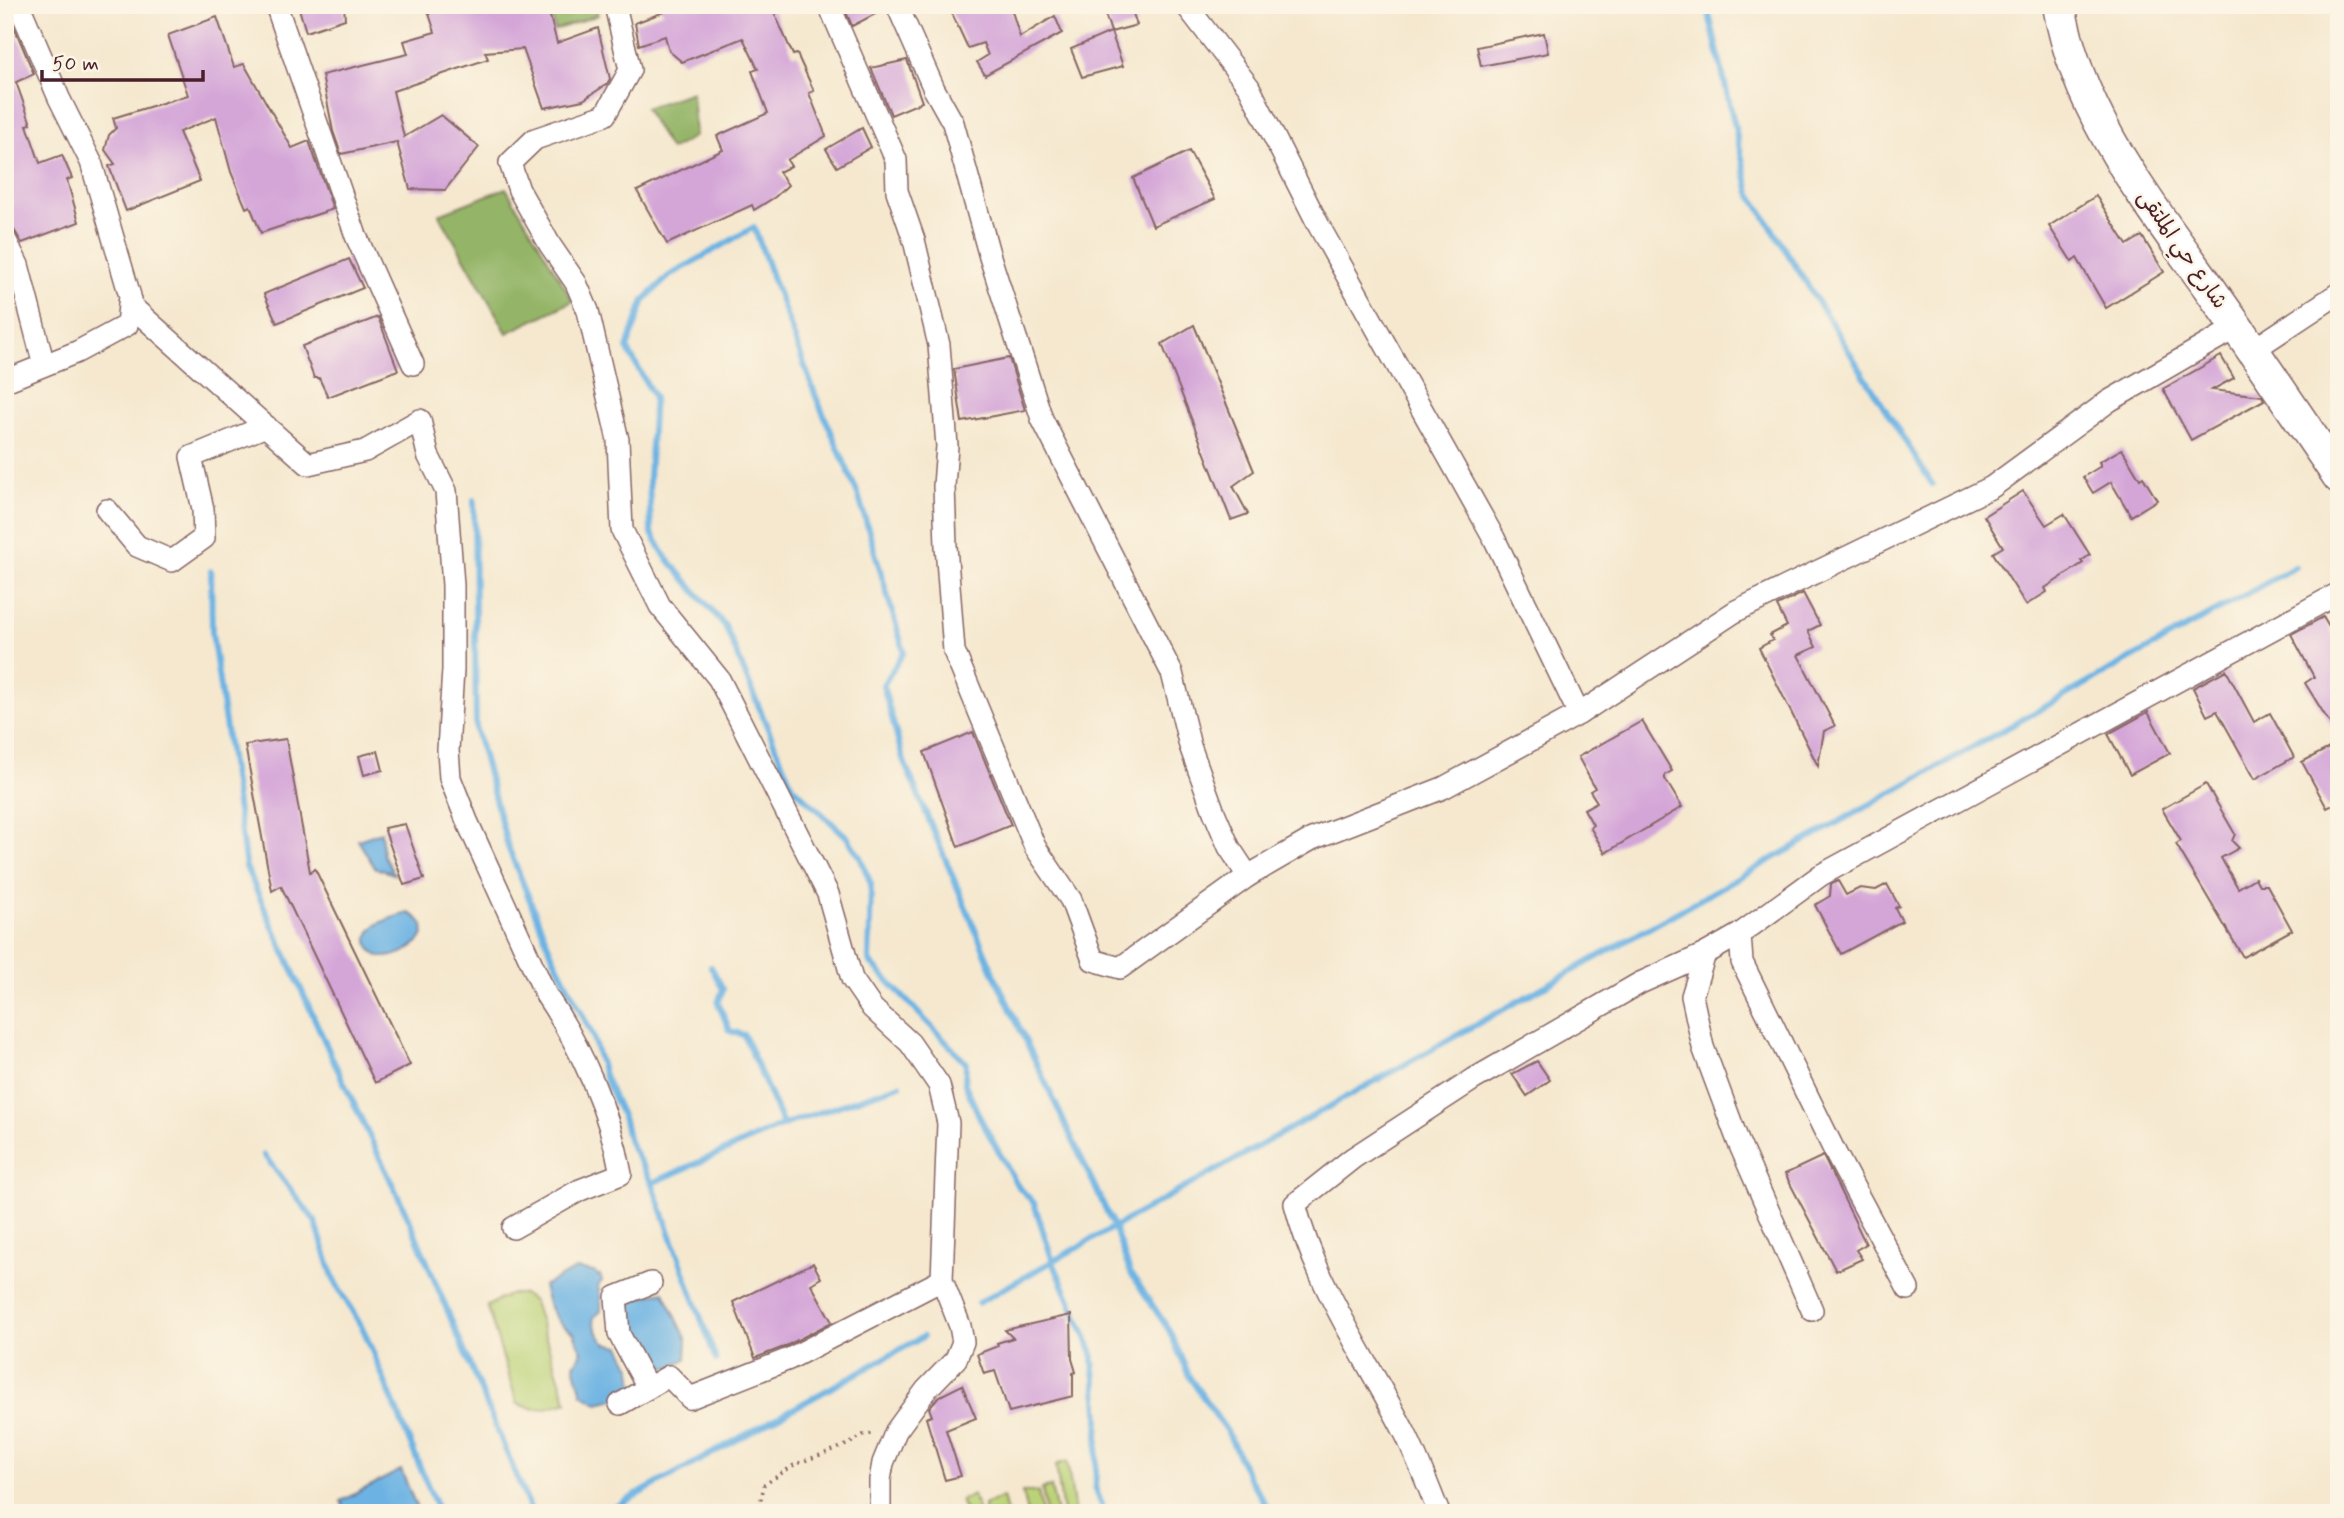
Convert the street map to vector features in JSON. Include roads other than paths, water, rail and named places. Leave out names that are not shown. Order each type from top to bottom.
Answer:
[{"type":"street","points":[[5,381],[77,352],[127,325],[130,296],[91,162],[19,5]]},
{"type":"street","points":[[276,5],[356,236],[413,363]]},
{"type":"street","points":[[615,5],[630,70],[605,115],[535,139],[510,163],[519,190],[550,245],[576,283],[588,311],[618,440],[622,530],[660,606],[719,680],[828,894],[852,979],[872,1008],[910,1043],[939,1085],[948,1123],[942,1280],[960,1326],[963,1342],[951,1367],[915,1403],[896,1431],[883,1463],[880,1513]]},
{"type":"street","points":[[829,5],[895,160],[897,191],[914,240],[939,345],[947,446],[944,486],[946,546],[954,651],[1035,848],[1072,900],[1093,960],[1120,968],[1248,876],[1312,839],[1443,788],[1579,714],[1736,611],[1992,486],[2109,401],[2339,293]]},
{"type":"street","points":[[897,5],[934,89],[953,123],[990,257],[1042,419],[1172,673],[1190,746],[1214,813],[1228,847],[1248,876]]},
{"type":"street","points":[[1186,5],[1249,87],[1319,226],[1494,538],[1579,714]]},
{"type":"street","name":"شارع حي الملتقى","points":[[2059,5],[2063,32],[2098,120],[2146,199],[2339,477]]},
{"type":"street","points":[[5,239],[18,265],[44,365]]},
{"type":"street","points":[[129,304],[309,464],[365,451],[420,420],[428,455],[446,491],[453,585],[453,670],[448,750],[450,778],[547,995],[564,1021],[596,1091],[618,1156],[621,1174],[580,1190],[513,1227]]},
{"type":"street","points":[[107,510],[137,545],[172,561],[204,538],[203,509],[191,457],[266,426]]},
{"type":"street","points":[[1439,1513],[1406,1436],[1304,1239],[1295,1205],[1353,1158],[1474,1079],[1640,983],[1705,954],[1740,934],[1821,875],[2339,593]]},
{"type":"street","points":[[1740,934],[1742,962],[1837,1156],[1908,1289]]},
{"type":"street","points":[[1705,954],[1692,996],[1703,1047],[1738,1141],[1812,1310]]},
{"type":"street","points":[[620,1404],[668,1376],[690,1398],[789,1359],[942,1280]]},
{"type":"street","points":[[648,1388],[619,1334],[616,1297],[651,1283]]},
{"type":"water","points":[[381,832],[383,854],[394,874],[375,868],[358,840]]},
{"type":"water","points":[[409,913],[419,920],[423,927],[423,935],[418,942],[392,956],[383,957],[373,952],[368,940],[373,928],[379,923]]},
{"type":"water","points":[[576,1269],[600,1275],[602,1281],[598,1286],[601,1311],[593,1318],[595,1325],[605,1343],[620,1346],[632,1369],[634,1387],[618,1398],[598,1403],[582,1394],[574,1365],[582,1352],[574,1333],[553,1313],[543,1286]]},
{"type":"water","points":[[664,1292],[687,1340],[686,1359],[670,1367],[651,1369],[637,1358],[622,1320],[628,1300]]},
{"type":"water","points":[[401,1470],[418,1511],[346,1513],[341,1501]]},
{"type":"waterway","points":[[1707,5],[1750,193],[1932,484]]},
{"type":"waterway","points":[[1105,1513],[1095,1487],[1099,1418],[1092,1351],[1053,1262],[1034,1203],[1017,1185],[980,1118],[965,1084],[966,1063],[869,961],[871,884],[860,857],[847,837],[792,786],[725,626],[665,556],[651,532],[649,478],[654,397],[627,348],[644,300],[669,276],[754,227],[816,397],[858,494],[904,652],[883,685],[903,759],[994,974],[1114,1227],[1130,1272],[1169,1330],[1190,1378],[1228,1433],[1248,1476],[1271,1513]]},
{"type":"waterway","points":[[474,500],[476,730],[508,847],[552,954],[592,1034],[605,1078],[624,1120],[629,1142],[652,1183]]},
{"type":"waterway","points":[[978,1303],[2295,567]]},
{"type":"waterway","points":[[211,571],[212,633],[246,867],[409,1219],[532,1513]]},
{"type":"waterway","points":[[711,967],[723,989],[718,1003],[730,1031],[744,1035],[783,1125]]},
{"type":"waterway","points":[[716,1360],[652,1183],[783,1125],[900,1085]]},
{"type":"waterway","points":[[264,1155],[315,1221],[334,1280],[364,1331],[439,1513]]},
{"type":"waterway","points":[[604,1513],[923,1337]]}]
